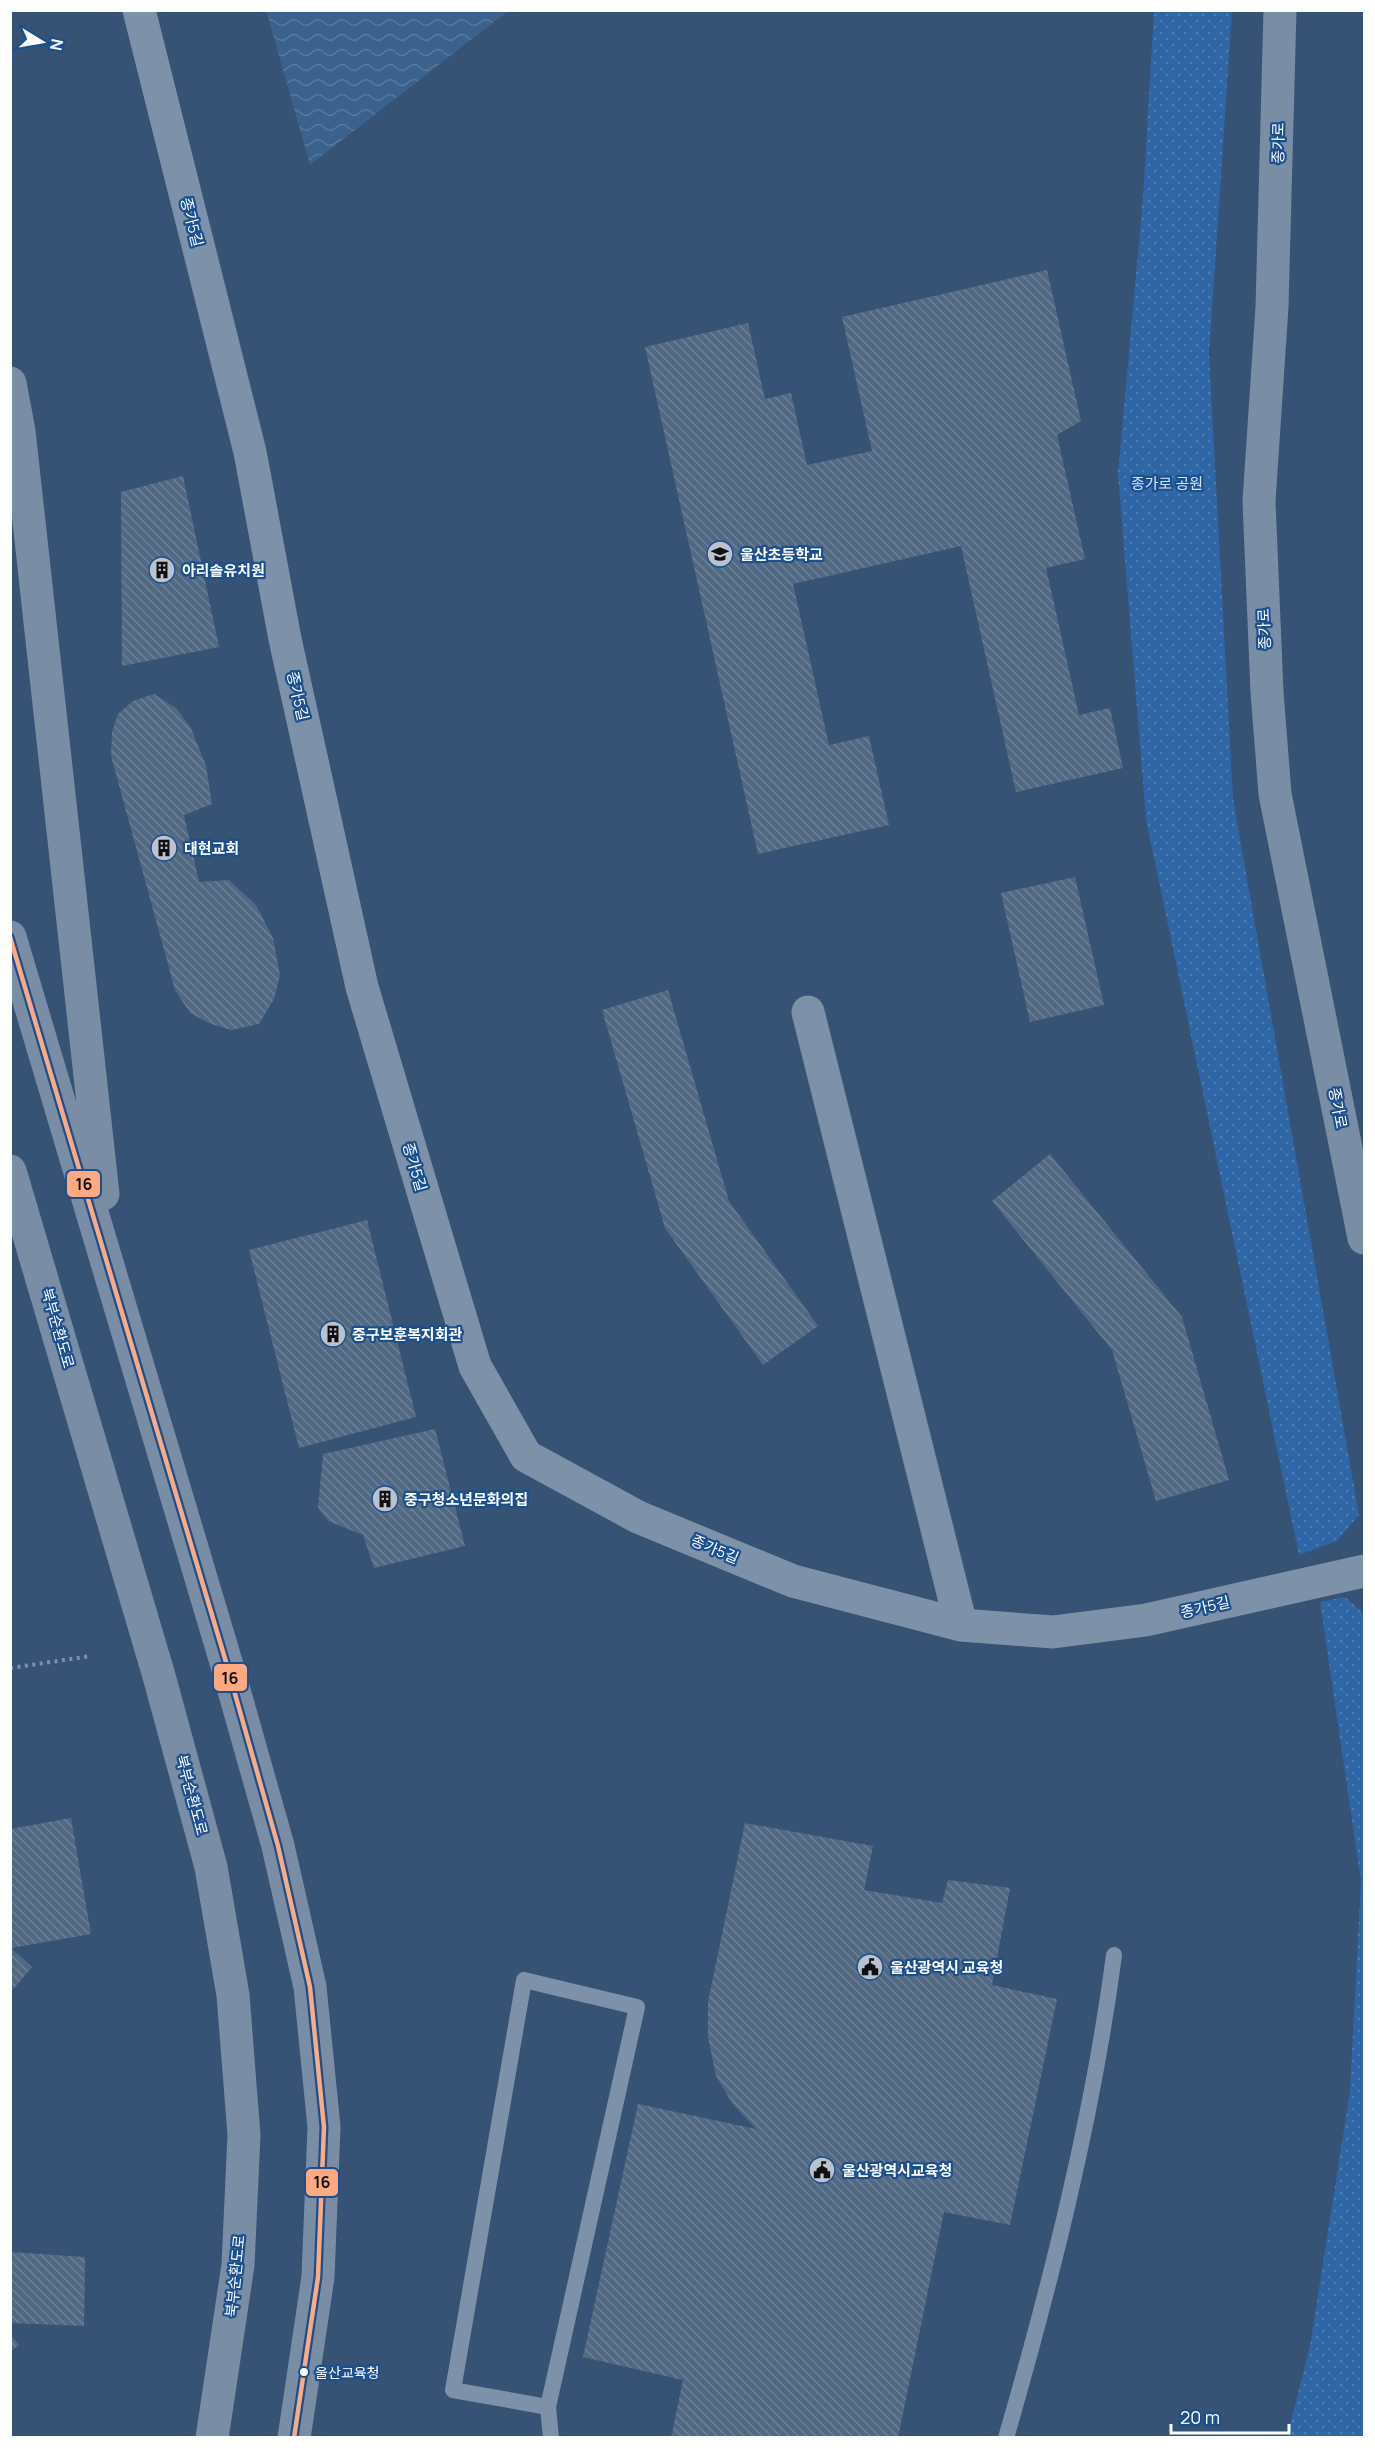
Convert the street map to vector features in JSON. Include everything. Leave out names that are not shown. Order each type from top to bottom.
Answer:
[{"type":"main road","name":"종가로","points":[[1280,10],[1272,307],[1259,501],[1267,692],[1275,794],[1365,1238]]},
{"type":"main road","points":[[10,383],[19,431],[92,1114],[116,1294]]},
{"type":"main road","points":[[10,937],[272,1823],[310,1987],[324,2127],[318,2277],[294,2438]]},
{"type":"main road","name":"북부순환도로","points":[[10,1171],[159,1676],[212,1867],[233,1995],[244,2135],[238,2265],[212,2438]]},
{"type":"street","name":"종가5길","points":[[139,10],[250,452],[285,639],[363,987],[475,1366],[526,1456],[628,1511],[793,1581],[961,1625],[1053,1632],[1146,1620],[1365,1571]]},
{"type":"street","points":[[808,1012],[961,1625]]},
{"type":"lane","points":[[1006,2438],[1035,2337],[1103,2041],[1114,1955]]},
{"type":"lane","points":[[548,2407],[453,2390],[524,1980],[637,2007],[548,2407],[551,2438]]},
{"type":"path","points":[[10,1668],[91,1656]]},
{"type":"green space","name":"종가로 공원","points":[[1154,11],[1232,11],[1209,354],[1233,799],[1359,1515],[1337,1541],[1299,1555],[1146,819],[1118,474],[1143,198]]},
{"type":"green space","points":[[1345,1597],[1364,1614],[1364,2437],[1287,2437],[1310,2346],[1350,2091],[1361,1881],[1320,1602]]},
{"type":"water","points":[[266,10],[508,10],[508,11],[310,165]]},
{"type":"building","name":"울산초등학교","points":[[1047,270],[1081,421],[1057,435],[1085,559],[1046,568],[1079,715],[1110,708],[1123,768],[1016,792],[961,546],[793,584],[829,745],[869,736],[889,825],[758,854],[645,347],[748,323],[765,399],[791,393],[807,465],[872,451],[842,317]]},
{"type":"building","name":"아리솔유치원","points":[[183,476],[219,647],[122,666],[121,492]]},
{"type":"building","name":"대현교회","points":[[154,694],[176,708],[191,728],[206,766],[212,804],[184,815],[199,882],[229,880],[256,905],[273,938],[280,975],[274,999],[259,1024],[231,1030],[211,1024],[190,1013],[175,990],[111,756],[112,732],[118,714],[133,701]]},
{"type":"building","points":[[1075,877],[1104,1005],[1030,1022],[1001,893]]},
{"type":"building","points":[[668,990],[729,1201],[818,1326],[763,1365],[665,1228],[602,1010]]},
{"type":"building","points":[[1050,1154],[1182,1317],[1229,1480],[1156,1501],[1112,1350],[992,1201]]},
{"type":"building","name":"중구보훈복지회관","points":[[367,1220],[416,1417],[299,1448],[249,1250]]},
{"type":"building","name":"중구청소년문화의집","points":[[435,1429],[465,1546],[374,1568],[363,1535],[328,1521],[318,1508],[323,1454]]},
{"type":"building","points":[[71,1818],[91,1934],[11,1948],[32,1967],[10,1993],[10,1829]]},
{"type":"building","name":"울산광역시교육청","points":[[745,1823],[873,1846],[864,1890],[942,1903],[948,1880],[1010,1888],[992,1985],[1057,1999],[1010,2225],[944,2212],[898,2438],[671,2438],[683,2380],[583,2357],[638,2104],[756,2129],[732,2103],[716,2076],[708,2037],[708,2002]]},
{"type":"building","points":[[10,2252],[85,2257],[84,2326],[10,2323]]},
{"type":"building","points":[[10,2334],[19,2345],[10,2352]]},
{"type":"transit line","name":"16","points":[[10,937],[226,1662],[278,1846],[310,1987],[324,2127],[318,2277],[294,2438]]},
{"type":"place","name":"울산초등학교","points":[[720,554]]},
{"type":"place","name":"아리솔유치원","points":[[162,570]]},
{"type":"place","name":"대현교회","points":[[164,848]]},
{"type":"place","name":"중구보훈복지회관","points":[[333,1334]]},
{"type":"place","name":"중구청소년문화의집","points":[[385,1499]]},
{"type":"place","name":"울산광역시 교육청","points":[[870,1967]]},
{"type":"place","name":"울산광역시교육청","points":[[822,2170]]},
{"type":"place","name":"울산교육청","points":[[304,2372]]}]
